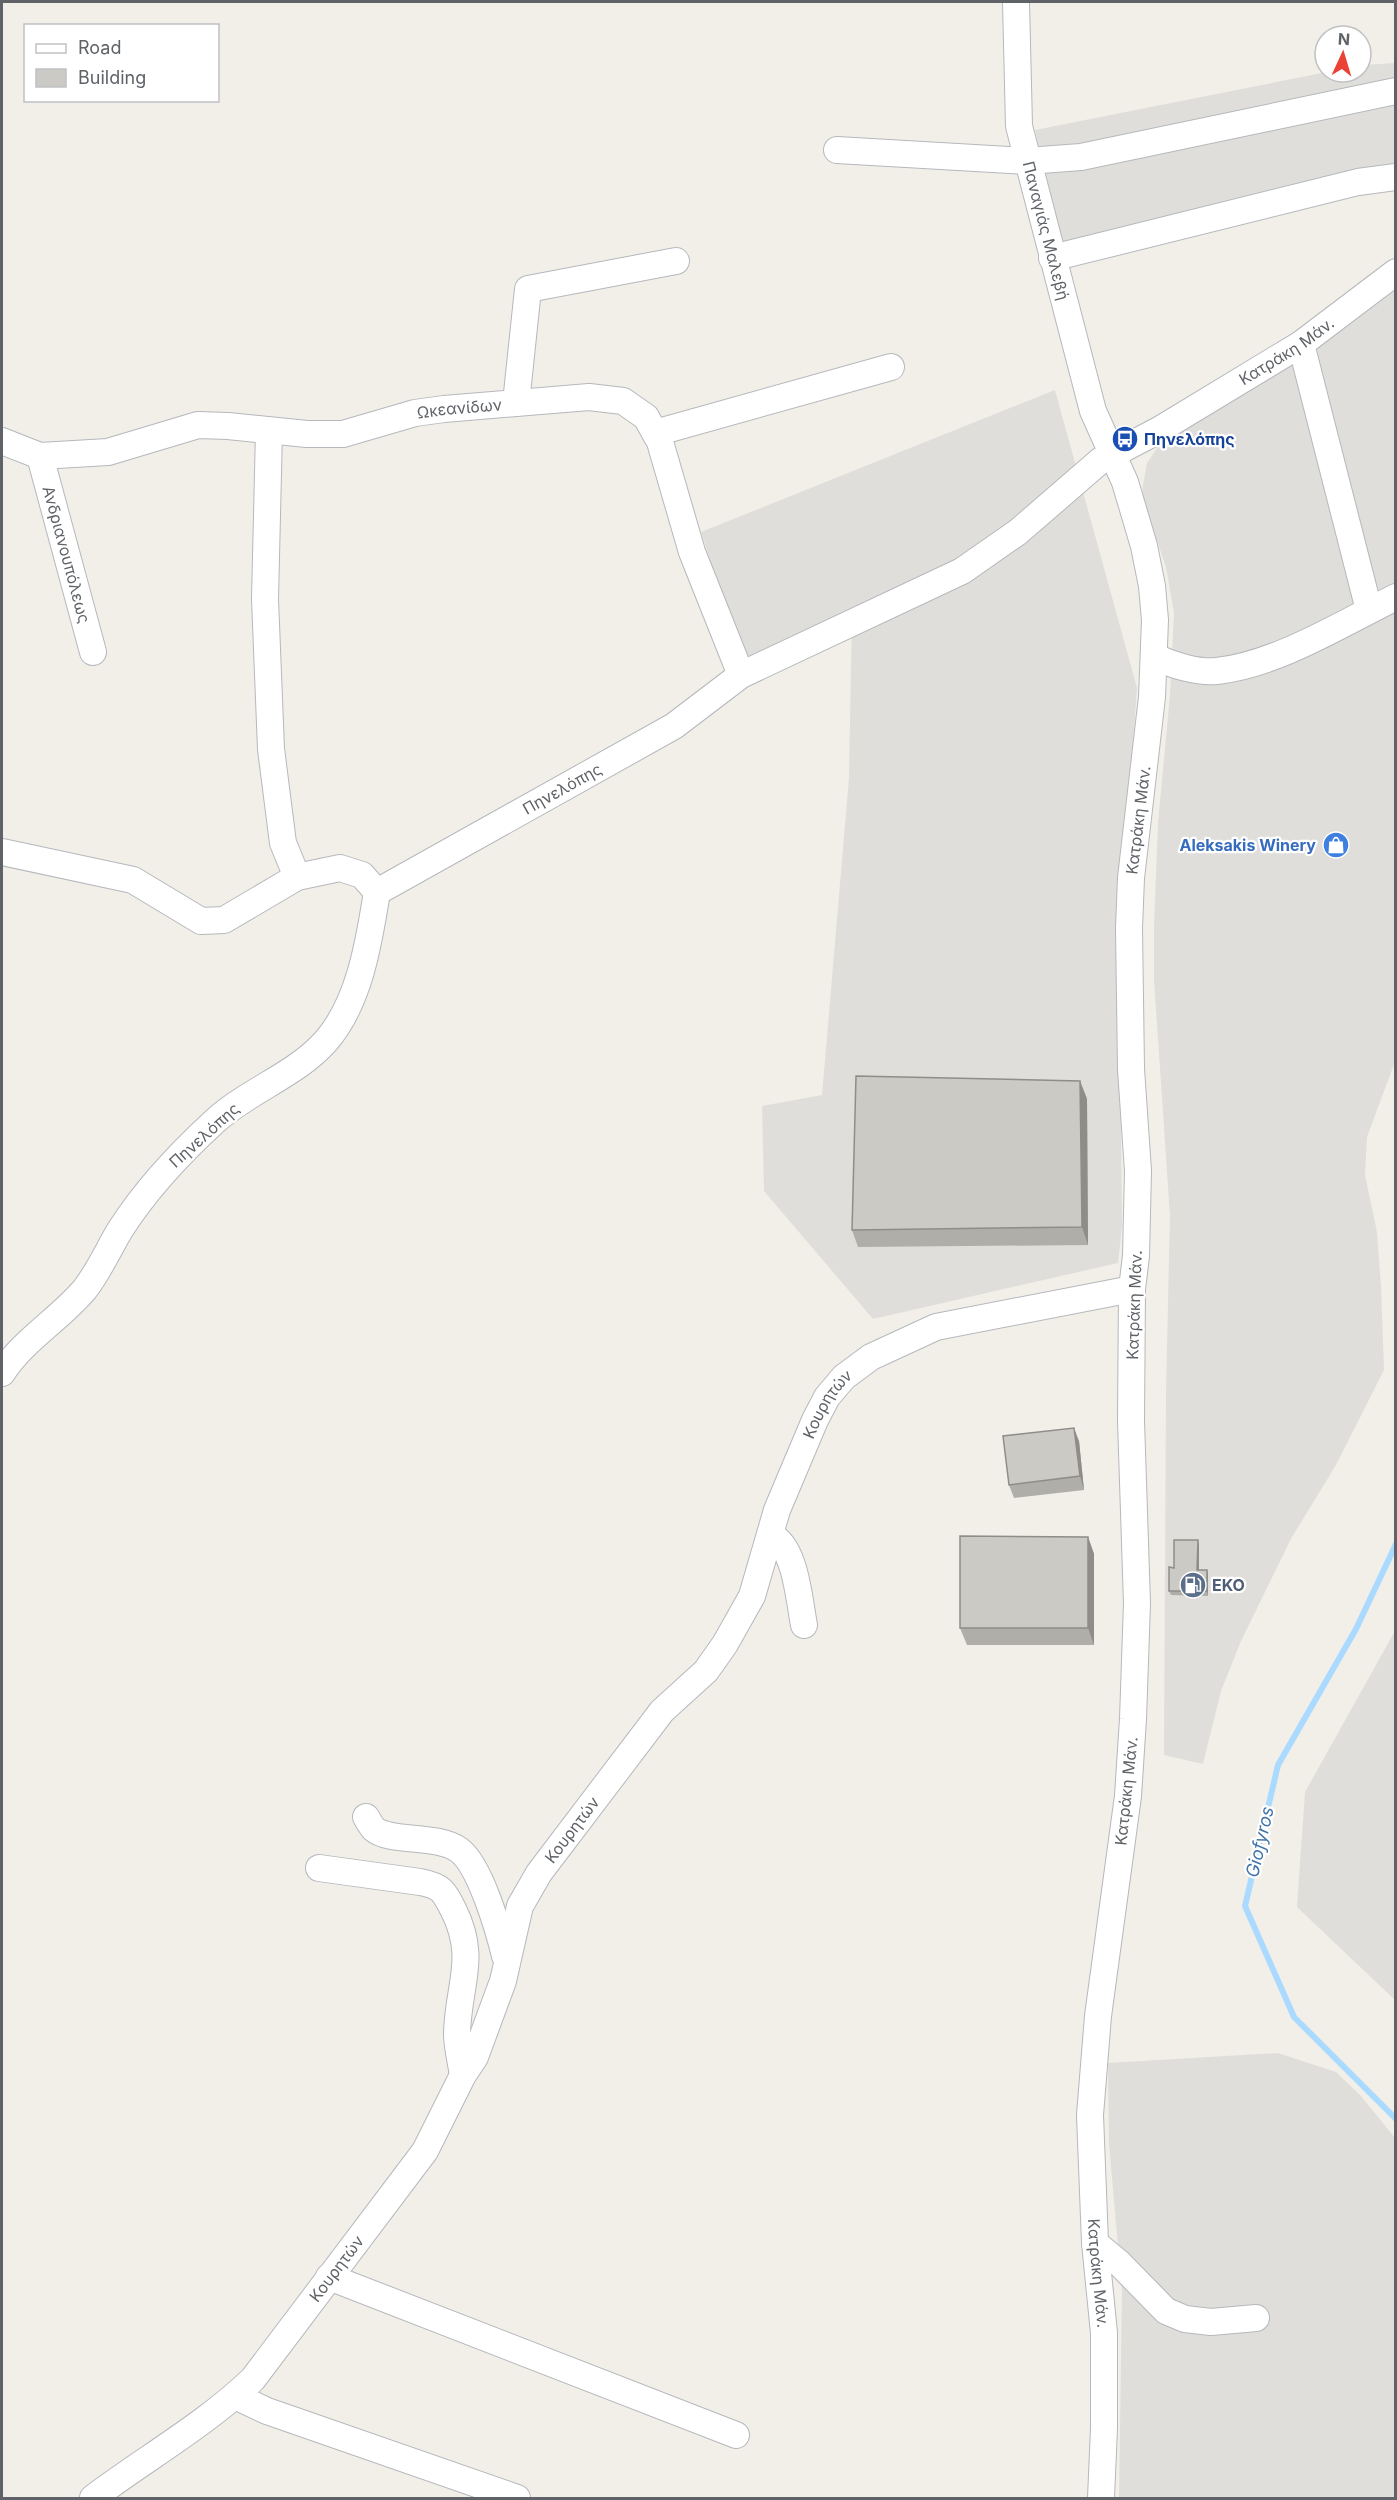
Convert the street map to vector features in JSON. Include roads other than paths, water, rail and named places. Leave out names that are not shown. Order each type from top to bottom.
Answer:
[{"type":"street","name":"Παναγιάς Μαλεβή","points":[[1016,2],[1019,126],[1093,411],[1113,454]]},
{"type":"street","points":[[837,150],[1027,161],[1081,157],[1395,91]]},
{"type":"street","points":[[1052,258],[1358,182],[1395,177]]},
{"type":"street","points":[[516,403],[528,289],[676,261]]},
{"type":"street","name":"Κατράκη Μάν.","points":[[1101,2499],[1104,2333],[1095,2243],[1090,2147],[1098,2016],[1128,1796],[1137,1603],[1131,1421],[1132,1289],[1136,1256],[1138,1171],[1131,1069],[1129,928],[1131,878],[1155,657],[1152,586],[1144,546],[1125,483],[1113,454],[1169,424],[1301,344],[1395,272]]},
{"type":"street","points":[[1301,344],[1369,610]]},
{"type":"street","points":[[655,433],[891,367]]},
{"type":"street","name":"Ωκεανίδων","points":[[2,441],[40,456],[108,452],[198,425],[307,434],[343,434],[415,413],[590,397],[623,400],[646,417],[660,442],[692,552],[741,675]]},
{"type":"street","points":[[269,431],[265,599],[272,749],[283,843],[297,877]]},
{"type":"street","name":"Πηνελόπης","points":[[2,1373],[19,1351],[85,1289],[137,1205],[163,1172],[216,1120],[281,1076],[326,1041],[338,1023],[360,978],[377,892],[674,726],[741,675],[962,571],[1018,532],[1101,461],[1113,454]]},
{"type":"street","name":"Ανδριανουπόλεως","points":[[40,456],[93,652]]},
{"type":"street","points":[[1155,657],[1171,664],[1215,671],[1264,662],[1395,597]]},
{"type":"street","points":[[2,852],[133,880],[201,921],[224,920],[297,877],[340,868],[362,875],[377,892]]},
{"type":"street","name":"Κουρητών","points":[[93,2499],[236,2396],[264,2366],[421,2157],[463,2075],[475,2057],[487,2027],[507,1965],[520,1906],[539,1873],[662,1711],[712,1664],[752,1596],[777,1510],[820,1410],[837,1384],[862,1362],[936,1327],[1132,1289]]},
{"type":"street","points":[[770,1535],[782,1544],[790,1560],[804,1625]]},
{"type":"street","points":[[366,1816],[374,1828],[385,1833],[443,1842],[465,1855],[476,1873],[493,1916],[507,1965]]},
{"type":"street","points":[[319,1868],[420,1882],[436,1886],[444,1892],[462,1928],[466,1942],[467,1964],[457,2036],[463,2075]]},
{"type":"street","points":[[1095,2243],[1119,2263],[1166,2311],[1185,2319],[1211,2322],[1256,2318]]},
{"type":"street","points":[[329,2277],[736,2435]]},
{"type":"street","points":[[236,2396],[267,2411],[517,2499]]},
{"type":"waterway","name":"Giofyros","points":[[1396,1544],[1356,1629],[1278,1765],[1245,1906],[1294,2017],[1396,2119]]},
{"type":"place","name":"Πηνελόπης","points":[[1125,439]]},
{"type":"place","name":"Aleksakis Winery","points":[[1336,845]]},
{"type":"place","name":"EKO","points":[[1193,1585]]}]
